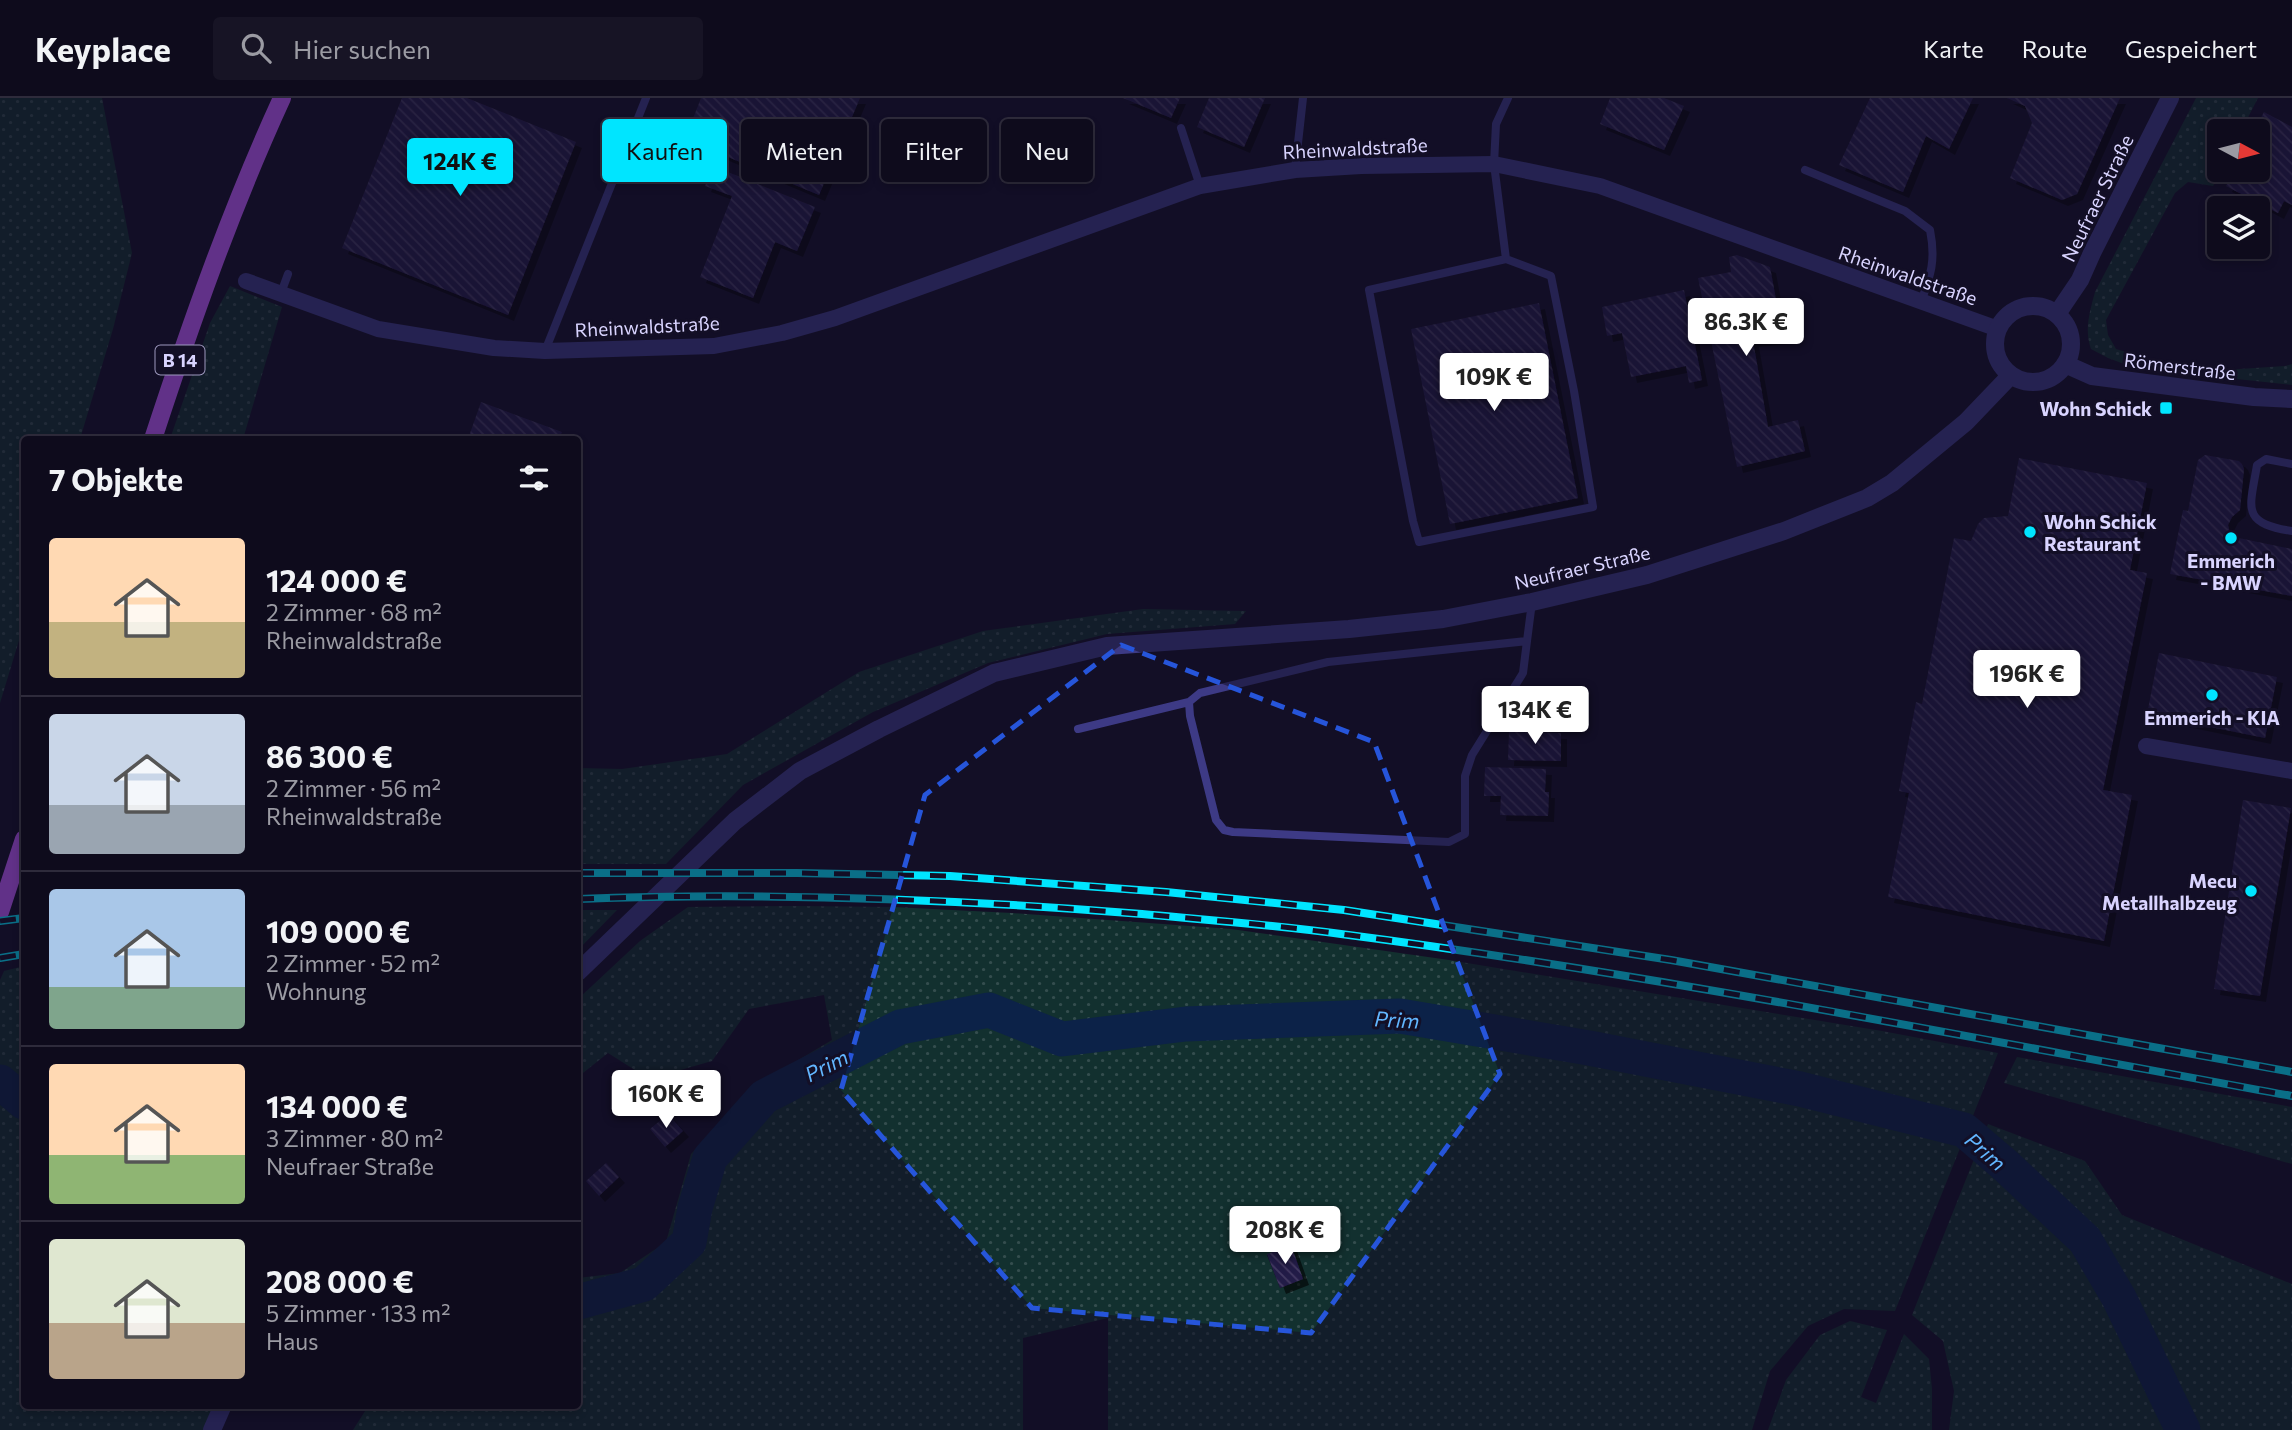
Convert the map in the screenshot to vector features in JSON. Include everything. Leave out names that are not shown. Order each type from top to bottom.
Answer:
[{"type":"main road","name":"B 14","points":[[154,436],[206,281],[251,164],[282,98]]},
{"type":"main road","points":[[0,912],[21,849]]},
{"type":"street","name":"Neufraer Straße","points":[[2056,314],[2080,281],[2170,98]]},
{"type":"street","name":"Rheinwaldstraße","points":[[246,281],[378,329],[494,348],[545,351],[714,346],[782,333],[835,318],[1200,186],[1295,170],[1494,164],[1600,186],[1998,329]]},
{"type":"street","points":[[2022,307],[2041,307],[2056,314],[2065,323],[2070,334],[2071,349],[2065,364],[2054,375],[2039,381],[2024,380],[2011,374],[2001,364],[1996,353],[1998,329],[2005,318],[2022,307]]},
{"type":"street","name":"Römerstraße","points":[[2065,364],[2092,376],[2292,400]]},
{"type":"street","name":"Neufraer Straße","points":[[581,969],[735,821],[800,771],[878,729],[994,673],[1107,646],[1362,628],[1443,619],[1532,602],[1647,575],[1784,531],[1867,498],[1892,483],[1966,422],[2011,374]]},
{"type":"street","points":[[2146,746],[2292,771]]},
{"type":"street","points":[[212,1430],[221,1409]]},
{"type":"lane","name":"Rheinwaldstraße","points":[[545,351],[646,98]]},
{"type":"lane","points":[[1295,170],[1303,98]]},
{"type":"lane","points":[[1506,259],[1494,164],[1496,124],[1508,98]]},
{"type":"lane","points":[[1181,128],[1200,186]]},
{"type":"lane","points":[[1805,170],[1905,211],[1930,230],[1933,268],[1921,302]]},
{"type":"lane","points":[[1506,259],[1551,276],[1593,507],[1419,542],[1369,290],[1506,259]]},
{"type":"lane","points":[[281,293],[288,274]]},
{"type":"lane","points":[[2292,464],[2266,459],[2257,465],[2250,508],[2255,519],[2274,528],[2292,531]]},
{"type":"lane","points":[[1189,702],[1190,716],[1216,820],[1224,830],[1449,842],[1465,834],[1465,776],[1472,755],[1523,673],[1532,602]]},
{"type":"lane","points":[[1079,729],[1189,702],[1200,693],[1328,662],[1527,640]]},
{"type":"highlighted area","points":[[1121,645],[1374,742],[1500,1074],[1311,1333],[1032,1308],[841,1090],[925,795]]},
{"type":"green space","points":[[0,98],[102,98],[132,253],[113,329],[81,436],[21,436],[21,634],[0,703]]},
{"type":"green space","points":[[2196,98],[2258,98],[2247,119],[2207,119],[2207,182],[2215,182],[2213,186],[2188,182],[2175,193],[2106,320],[2108,335],[2116,349],[2160,362],[2209,371],[2292,364],[2292,385],[2135,368],[2108,358],[2091,349],[2089,342],[2088,327],[2095,292]]},
{"type":"green space","points":[[230,286],[282,307],[244,436],[171,436],[210,323]]},
{"type":"green space","points":[[1143,609],[1246,611],[1235,624],[1107,634],[988,663],[873,712],[743,785],[666,864],[581,864],[581,768],[622,769],[727,754],[859,672],[983,631]]},
{"type":"green space","points":[[688,907],[893,907],[1231,929],[1449,960],[1882,1031],[1998,1053],[1895,1311],[1844,1309],[1808,1326],[1770,1371],[1752,1430],[1108,1430],[1108,1318],[1023,1338],[1023,1430],[353,1430],[366,1409],[581,1409],[581,1278],[620,1273],[666,1242],[691,1154],[755,1086],[832,1040],[824,995],[749,1009],[712,1061],[649,1079],[608,1053],[581,1075],[581,996],[640,941]],"holes":[[[1290,1245],[1303,1279],[1280,1288],[1267,1255]]]},
{"type":"green space","points":[[581,910],[617,910],[581,947]]},
{"type":"green space","points":[[21,967],[21,1409],[213,1409],[204,1430],[0,1430],[0,980],[4,971]]},
{"type":"green space","points":[[2017,1057],[2292,1107],[2292,1164],[2004,1083]]},
{"type":"green space","points":[[1988,1124],[2085,1161],[2122,1215],[2292,1284],[2292,1430],[1949,1430],[1954,1391],[1943,1341],[1912,1315]]},
{"type":"green space","points":[[1850,1321],[1887,1330],[1861,1397],[1876,1403],[1904,1334],[1929,1359],[1932,1430],[1768,1430],[1786,1380],[1820,1335]]},
{"type":"building","points":[[402,98],[467,98],[576,142],[508,315],[342,248]]},
{"type":"building","points":[[701,98],[860,98],[851,119],[741,119],[741,162],[727,157],[727,119],[693,119]]},
{"type":"building","points":[[1123,98],[1180,98],[1171,118]]},
{"type":"building","points":[[1209,98],[1265,98],[1244,147],[1197,127]]},
{"type":"building","points":[[1610,98],[1664,98],[1684,106],[1664,150],[1600,124]]},
{"type":"building","points":[[1870,98],[1973,98],[1949,149],[1926,136],[1903,192],[1839,165]]},
{"type":"building","points":[[2007,98],[2120,98],[2077,194],[2062,200],[2010,178],[2032,123],[2025,106]]},
{"type":"building","points":[[2264,112],[2292,127],[2292,205],[2284,201],[2278,213],[2270,209],[2270,196],[2245,196],[2226,186],[2228,182],[2270,182],[2270,119],[2260,119]]},
{"type":"building","points":[[727,172],[741,177],[741,182],[753,182],[815,207],[797,251],[775,242],[753,298],[700,277],[732,196],[705,186],[707,182],[727,182]]},
{"type":"building","points":[[788,182],[824,182],[819,195]]},
{"type":"building","points":[[1737,255],[1770,267],[1783,338],[1753,341],[1768,427],[1798,420],[1805,451],[1737,467],[1698,278],[1731,272],[1729,257]]},
{"type":"building","points":[[1684,290],[1702,380],[1689,383],[1686,366],[1631,377],[1622,333],[1607,336],[1602,307]]},
{"type":"building","points":[[1539,303],[1578,498],[1450,524],[1411,329]]},
{"type":"building","points":[[481,402],[562,432],[560,436],[469,436]]},
{"type":"building","points":[[2205,455],[2239,461],[2242,464],[2244,469],[2240,510],[2228,525],[2230,533],[2234,537],[2292,549],[2292,596],[2170,574],[2183,510],[2188,511],[2198,460]]},
{"type":"building","points":[[2019,458],[2147,483],[2130,570],[2147,573],[2103,790],[2132,795],[2104,941],[1888,897],[1909,793],[1899,791],[1916,702],[1922,704],[1954,538],[1971,541],[1978,524],[1984,518],[2008,516]]},
{"type":"building","points":[[2159,653],[2277,677],[2265,738],[2147,714]]},
{"type":"building","points":[[1509,731],[1561,733],[1561,761],[1508,760]]},
{"type":"building","points":[[1485,767],[1546,769],[1548,816],[1500,815],[1501,796],[1484,796]]},
{"type":"building","points":[[2243,800],[2291,808],[2260,996],[2214,989]]},
{"type":"building","points":[[668,1114],[683,1131],[665,1147],[650,1129]]},
{"type":"building","points":[[606,1163],[619,1177],[599,1196],[586,1181]]},
{"type":"building","points":[[1291,1245],[1303,1279],[1280,1288],[1267,1254]]},
{"type":"waterway","name":"Prim","points":[[581,1301],[644,1284],[689,1242],[695,1208],[710,1158],[764,1097],[900,1027],[989,1010],[1062,1039],[1186,1024],[1400,1016],[1589,1048],[1800,1089],[1964,1130],[2085,1240],[2119,1298],[2183,1430]]},
{"type":"waterway","name":"Prim","points":[[0,1082],[21,1100]]},
{"type":"railway","points":[[581,873],[950,876],[1166,892],[1344,910],[1671,960],[2292,1072]]},
{"type":"railway","points":[[581,899],[719,896],[930,901],[1142,914],[1291,928],[1460,950],[1699,988],[2292,1096]]},
{"type":"railway","points":[[0,921],[21,918]]},
{"type":"railway","points":[[0,958],[21,954]]},
{"type":"place","name":"Wohn Schick","points":[[2166,408]]},
{"type":"place","name":"Wohn Schick Restaurant","points":[[2030,532]]},
{"type":"place","name":"Emmerich - BMW","points":[[2231,538]]},
{"type":"place","name":"Emmerich - KIA","points":[[2212,695]]},
{"type":"place","name":"Mecu Metallhalbzeug","points":[[2251,891]]}]
